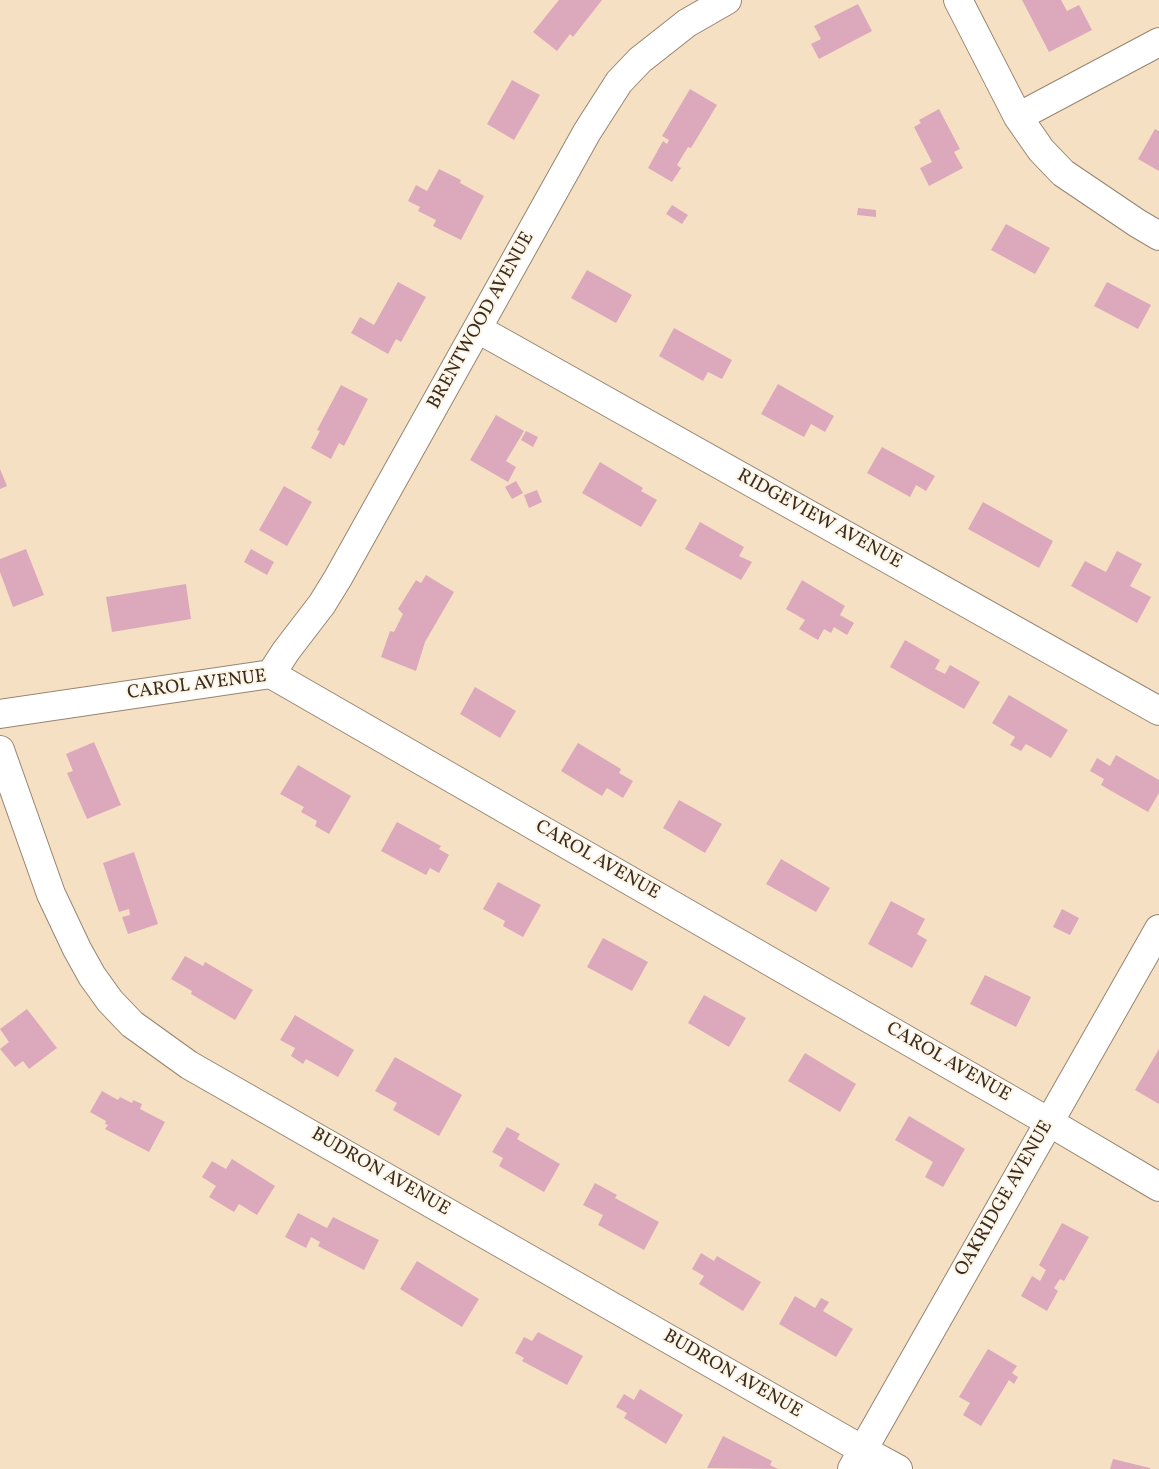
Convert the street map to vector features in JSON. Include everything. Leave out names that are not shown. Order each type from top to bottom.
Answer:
[{"type":"street","name":"BRENTWOOD AVENUE","points":[[271,674],[286,650],[317,612],[338,578],[587,132],[619,82],[640,60],[687,23],[727,0]]},
{"type":"street","points":[[958,0],[1018,118],[1041,150],[1063,173],[1159,236]]},
{"type":"street","points":[[1018,118],[1159,42]]},
{"type":"street","name":"RIDGEVIEW AVENUE","points":[[478,329],[1159,711]]},
{"type":"street","name":"CAROL AVENUE","points":[[0,714],[271,674],[1159,1187]]},
{"type":"street","name":"BUDRON AVENUE","points":[[0,750],[51,894],[77,949],[92,976],[132,1024],[189,1065],[857,1460],[898,1469]]},
{"type":"street","name":"OAKRIDGE AVENUE","points":[[857,1460],[1159,929]]},
{"type":"building","points":[[559,0],[602,0],[573,37],[570,34],[557,51],[533,32]]},
{"type":"building","points":[[1022,0],[1061,0],[1067,11],[1079,5],[1092,30],[1049,52]]},
{"type":"building","points":[[858,4],[872,31],[819,59],[811,44],[821,39],[814,26]]},
{"type":"building","points":[[512,80],[540,95],[514,140],[487,124]]},
{"type":"building","points":[[690,89],[717,105],[691,148],[688,147],[677,165],[681,168],[672,182],[648,168],[663,141],[667,144],[669,140],[662,136]]},
{"type":"building","points":[[939,109],[960,149],[954,152],[963,168],[929,186],[920,168],[932,162],[914,127],[921,123],[919,120]]},
{"type":"building","points":[[1155,129],[1159,131],[1159,171],[1138,159]]},
{"type":"building","points":[[439,169],[461,180],[460,183],[484,196],[461,240],[433,226],[436,220],[418,211],[420,207],[408,201],[416,185],[427,191]]},
{"type":"building","points":[[672,205],[688,215],[682,224],[666,214]]},
{"type":"building","points":[[858,208],[876,210],[876,217],[857,215]]},
{"type":"building","points":[[1006,224],[1050,248],[1035,274],[991,250]]},
{"type":"building","points":[[587,270],[632,295],[616,323],[571,298]]},
{"type":"building","points":[[398,282],[426,297],[401,342],[396,339],[388,354],[351,333],[360,317],[374,325]]},
{"type":"building","points":[[1107,282],[1151,305],[1138,329],[1094,306]]},
{"type":"building","points":[[674,328],[732,360],[722,379],[708,372],[703,381],[659,356]]},
{"type":"building","points":[[778,384],[834,416],[825,432],[811,424],[804,437],[761,414]]},
{"type":"building","points":[[341,385],[368,399],[344,446],[339,443],[331,459],[311,448],[320,431],[317,430]]},
{"type":"building","points":[[496,415],[524,431],[506,461],[516,467],[508,482],[470,460]]},
{"type":"building","points":[[526,431],[538,437],[533,447],[521,440]]},
{"type":"building","points":[[882,447],[935,476],[926,491],[916,485],[910,497],[867,473]]},
{"type":"building","points":[[600,462],[643,488],[641,491],[657,500],[641,527],[582,493]]},
{"type":"building","points":[[0,469],[7,486],[0,489]]},
{"type":"building","points":[[516,481],[523,493],[512,499],[505,487]]},
{"type":"building","points":[[284,486],[312,502],[287,546],[259,530]]},
{"type":"building","points":[[537,490],[542,502],[529,508],[524,495]]},
{"type":"building","points":[[983,502],[1053,541],[1039,568],[968,529]]},
{"type":"building","points":[[700,522],[744,547],[739,556],[752,562],[741,580],[685,549]]},
{"type":"building","points":[[26,549],[44,595],[13,607],[0,572],[0,559]]},
{"type":"building","points":[[251,549],[274,562],[267,575],[244,562]]},
{"type":"building","points":[[1117,551],[1142,564],[1130,586],[1151,597],[1137,623],[1071,586],[1085,561],[1106,572]]},
{"type":"building","points":[[426,575],[454,592],[425,642],[416,671],[381,657],[390,631],[394,632],[403,614],[398,609],[416,580],[421,583]]},
{"type":"building","points":[[802,580],[845,606],[840,615],[854,623],[847,635],[834,627],[831,633],[824,629],[818,640],[799,629],[805,620],[786,609]]},
{"type":"building","points":[[186,584],[191,619],[112,632],[106,597]]},
{"type":"building","points":[[905,640],[940,660],[935,669],[945,674],[950,665],[980,682],[964,709],[890,667]]},
{"type":"building","points":[[475,687],[516,711],[500,738],[460,714]]},
{"type":"building","points":[[1009,695],[1068,730],[1051,758],[1026,744],[1021,751],[1010,745],[1015,737],[992,723]]},
{"type":"building","points":[[94,742],[121,805],[87,819],[67,773],[73,771],[66,754]]},
{"type":"building","points":[[578,743],[621,769],[619,773],[633,781],[623,798],[607,788],[602,796],[561,771]]},
{"type":"building","points":[[1116,755],[1159,780],[1159,793],[1148,812],[1101,785],[1104,779],[1090,771],[1097,758],[1110,766]]},
{"type":"building","points":[[298,765],[351,796],[329,834],[315,826],[317,821],[301,812],[304,807],[280,794]]},
{"type":"building","points":[[679,800],[722,824],[705,853],[663,828]]},
{"type":"building","points":[[397,822],[441,846],[439,849],[449,855],[439,873],[430,868],[426,875],[381,851]]},
{"type":"building","points":[[134,852],[158,924],[128,934],[122,917],[130,915],[129,909],[119,912],[103,863]]},
{"type":"building","points":[[781,859],[830,888],[816,912],[766,884]]},
{"type":"building","points":[[498,882],[541,905],[523,937],[503,926],[505,921],[483,909]]},
{"type":"building","points":[[891,901],[925,919],[917,934],[927,940],[912,968],[868,944]]},
{"type":"building","points":[[1062,909],[1079,918],[1070,935],[1053,927]]},
{"type":"building","points":[[603,938],[648,962],[632,991],[587,967]]},
{"type":"building","points":[[185,956],[203,966],[205,962],[253,990],[235,1020],[191,994],[192,991],[171,979]]},
{"type":"building","points":[[985,975],[1031,997],[1016,1027],[970,1004]]},
{"type":"building","points":[[704,995],[746,1018],[729,1047],[688,1023]]},
{"type":"building","points":[[27,1009],[57,1048],[29,1069],[23,1061],[15,1067],[0,1049],[9,1042],[0,1029]]},
{"type":"building","points":[[295,1015],[354,1050],[338,1077],[306,1059],[303,1064],[291,1056],[295,1048],[280,1040]]},
{"type":"building","points":[[1159,1049],[1159,1104],[1135,1090]]},
{"type":"building","points":[[805,1053],[856,1084],[840,1112],[788,1081]]},
{"type":"building","points":[[395,1057],[462,1095],[439,1136],[393,1110],[397,1103],[375,1091]]},
{"type":"building","points":[[102,1091],[118,1100],[120,1097],[132,1103],[133,1100],[142,1104],[140,1109],[165,1122],[149,1152],[105,1129],[108,1125],[105,1124],[106,1121],[90,1112]]},
{"type":"building","points":[[909,1116],[965,1149],[943,1187],[925,1177],[933,1162],[895,1140]]},
{"type":"building","points":[[507,1127],[520,1134],[517,1139],[560,1164],[544,1192],[499,1166],[503,1158],[492,1152]]},
{"type":"building","points":[[232,1159],[275,1186],[257,1215],[239,1204],[234,1212],[209,1197],[216,1186],[202,1177],[212,1161],[226,1169]]},
{"type":"building","points":[[595,1183],[617,1195],[615,1198],[659,1222],[644,1250],[598,1225],[603,1215],[583,1205]]},
{"type":"building","points":[[298,1213],[327,1228],[333,1217],[379,1240],[364,1270],[318,1246],[320,1242],[311,1237],[306,1248],[285,1237]]},
{"type":"building","points":[[1062,1223],[1089,1237],[1064,1281],[1060,1279],[1054,1288],[1058,1291],[1047,1311],[1021,1296],[1032,1276],[1040,1281],[1046,1270],[1039,1265]]},
{"type":"building","points":[[701,1253],[714,1261],[717,1256],[761,1282],[743,1311],[699,1284],[704,1276],[692,1269]]},
{"type":"building","points":[[417,1261],[479,1299],[462,1327],[400,1289]]},
{"type":"building","points":[[795,1296],[815,1308],[821,1298],[829,1302],[823,1311],[853,1329],[836,1357],[779,1324]]},
{"type":"building","points":[[538,1332],[583,1356],[567,1385],[522,1361],[524,1358],[515,1353],[524,1337],[532,1341]]},
{"type":"building","points":[[988,1349],[1017,1366],[1012,1373],[1018,1377],[1014,1384],[1009,1380],[981,1426],[963,1415],[970,1403],[959,1397]]},
{"type":"building","points":[[640,1389],[683,1415],[666,1444],[624,1418],[627,1413],[616,1407],[624,1394],[634,1400]]},
{"type":"building","points":[[723,1436],[772,1461],[770,1465],[778,1469],[707,1468]]},
{"type":"building","points":[[1113,1459],[1150,1468],[1150,1469],[1110,1469]]}]
